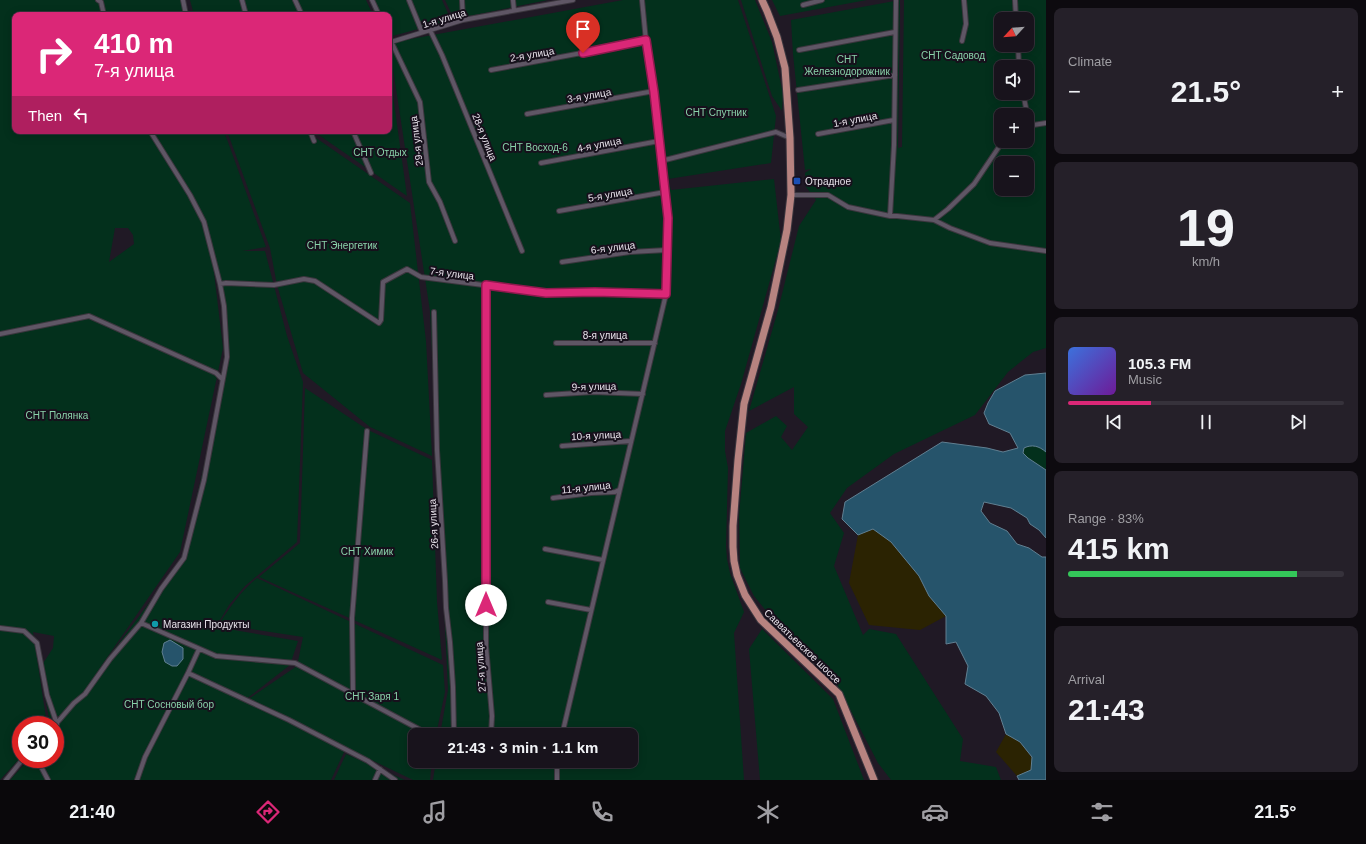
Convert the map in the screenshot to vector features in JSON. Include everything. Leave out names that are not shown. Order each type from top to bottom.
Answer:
[{"type":"main road","name":"Савватьевское шоссе","points":[[762,0],[768,11],[777,37],[785,68],[790,138],[791,195],[787,230],[773,300],[744,404],[732,540],[734,561],[740,582],[748,601],[764,623],[839,694],[874,780]]},
{"type":"street","points":[[98,0],[101,2],[103,12]]},
{"type":"street","points":[[183,0],[185,12]]},
{"type":"street","points":[[242,0],[245,12]]},
{"type":"street","points":[[295,0],[301,12]]},
{"type":"street","points":[[372,0],[378,12]]},
{"type":"street","points":[[408,0],[422,32]]},
{"type":"street","points":[[462,0],[463,20]]},
{"type":"street","points":[[513,0],[514,10]]},
{"type":"street","name":"1-я улица","points":[[392,40],[463,20],[572,0]]},
{"type":"street","points":[[564,728],[666,294],[668,218],[642,0]]},
{"type":"street","points":[[803,4],[822,0]]},
{"type":"street","points":[[890,216],[894,145],[896,0]]},
{"type":"street","points":[[962,41],[966,24],[964,0]]},
{"type":"street","points":[[1015,0],[1016,12]]},
{"type":"street","name":"28-я улица","points":[[430,30],[442,55],[522,251]]},
{"type":"street","points":[[799,50],[895,32]]},
{"type":"street","name":"2-я улица","points":[[492,70],[646,40]]},
{"type":"street","name":"29-я улица","points":[[392,44],[420,102],[429,182],[440,202],[455,241]]},
{"type":"street","points":[[798,90],[895,74]]},
{"type":"street","name":"3-я улица","points":[[527,114],[654,92]]},
{"type":"street","name":"1-я улица","points":[[818,134],[894,120]]},
{"type":"street","points":[[1034,125],[1046,123]]},
{"type":"street","points":[[661,161],[776,132],[790,138]]},
{"type":"street","points":[[63,716],[74,703],[85,694],[110,659],[141,623],[161,589],[184,558],[204,480],[227,358],[224,306],[220,284],[204,222],[186,188],[152,134]]},
{"type":"street","points":[[311,134],[314,141]]},
{"type":"street","points":[[354,134],[371,173]]},
{"type":"street","name":"4-я улица","points":[[541,163],[659,141]]},
{"type":"street","points":[[934,220],[974,184],[998,148]]},
{"type":"street","name":"5-я улица","points":[[559,211],[665,192]]},
{"type":"street","points":[[791,195],[828,195],[848,207],[890,216],[934,220],[950,228],[990,243],[1046,251]]},
{"type":"street","name":"6-я улица","points":[[562,262],[630,252],[667,250]]},
{"type":"street","name":"7-я улица","points":[[220,284],[274,285],[304,279],[315,281],[379,323],[381,320],[383,282],[407,269],[422,277],[546,293],[595,292],[666,294]]},
{"type":"street","name":"27-я улица","points":[[486,285],[486,638],[492,716],[491,728]]},
{"type":"street","name":"26-я улица","points":[[434,312],[438,457],[446,608],[453,687],[454,728]]},
{"type":"street","points":[[0,334],[89,316],[216,373],[222,379]]},
{"type":"street","name":"8-я улица","points":[[556,343],[655,343]]},
{"type":"street","name":"9-я улица","points":[[546,395],[593,392],[643,394]]},
{"type":"street","points":[[353,694],[352,618],[367,431]]},
{"type":"street","name":"10-я улица","points":[[562,446],[631,441]]},
{"type":"street","name":"11-я улица","points":[[553,498],[591,493],[615,492],[619,490]]},
{"type":"street","points":[[545,549],[603,560]]},
{"type":"street","points":[[548,602],[591,610]]},
{"type":"street","points":[[141,623],[216,656],[295,663],[417,728]]},
{"type":"street","points":[[0,628],[24,631],[37,643],[47,695],[53,716]]},
{"type":"street","points":[[137,780],[145,757],[199,649]]},
{"type":"street","points":[[188,673],[289,720],[368,761],[395,780]]},
{"type":"street","points":[[6,780],[16,768]]},
{"type":"street","points":[[42,768],[48,780]]},
{"type":"street","points":[[557,768],[557,780]]},
{"type":"street","points":[[375,780],[380,769]]},
{"type":"green space","points":[[0,0],[184,0],[187,12],[12,12],[12,134],[225,134],[266,247],[242,251],[265,251],[287,336],[303,382],[297,542],[245,586],[229,605],[216,627],[298,641],[290,665],[245,700],[345,750],[331,780],[10,780],[21,768],[64,768],[64,717],[76,701],[63,715],[49,716],[40,668],[53,648],[54,636],[33,632],[46,716],[12,716],[12,767],[0,780]],"holes":[[[115,228],[128,228],[133,235],[134,244],[109,262]],[[212,256],[214,256],[230,356],[182,559],[95,675],[180,552],[223,348]]]},
{"type":"green space","points":[[190,0],[366,0],[372,12],[193,12]]},
{"type":"green space","points":[[372,0],[442,0],[451,20],[392,36],[392,12],[378,12]]},
{"type":"green space","points":[[445,0],[548,0],[454,19]]},
{"type":"green space","name":"СНТ Восход-6","points":[[623,0],[738,0],[776,116],[771,163],[668,179],[671,190],[774,179],[781,241],[741,384],[725,431],[725,451],[728,468],[727,559],[730,573],[744,612],[734,633],[744,780],[433,780],[435,768],[638,768],[638,728],[441,728],[448,690],[430,311],[392,63],[392,42]]},
{"type":"green space","points":[[741,0],[755,0],[772,42],[783,94],[782,111],[772,96]]},
{"type":"green space","points":[[772,0],[867,0],[780,16]]},
{"type":"green space","points":[[900,0],[898,148],[902,147],[904,0],[1046,0],[1046,348],[1033,352],[1008,372],[975,415],[894,454],[847,488],[830,513],[844,533],[834,566],[863,635],[869,629],[896,634],[963,739],[960,761],[996,767],[1001,780],[891,780],[878,763],[836,682],[777,624],[754,596],[740,568],[739,516],[746,433],[776,416],[787,426],[781,437],[792,450],[808,427],[794,414],[794,387],[749,411],[778,310],[799,226],[816,200],[806,187],[805,173],[811,169],[805,170],[791,20]]},
{"type":"green space","name":"СНТ Отдых","points":[[392,88],[407,196],[317,134],[392,134]]},
{"type":"green space","name":"СНТ Энергетик","points":[[228,134],[310,134],[410,203],[426,341],[432,456],[370,427],[303,373],[277,285],[270,248]]},
{"type":"green space","name":"СНТ Химик","points":[[305,388],[368,430],[432,460],[437,602],[442,660],[259,577],[300,543]]},
{"type":"green space","points":[[1029,445],[1041,447],[1046,452],[1046,470],[1023,454],[1024,448]]},
{"type":"green space","name":"СНТ Заря 1","points":[[257,578],[443,665],[445,692],[437,728],[408,728],[408,768],[431,768],[430,780],[413,780],[247,700],[297,666],[303,637],[219,624],[232,605]]},
{"type":"green space","points":[[762,629],[833,699],[864,780],[760,780],[749,649]]},
{"type":"green space","points":[[346,754],[405,780],[334,780]]},
{"type":"sand","points":[[873,529],[891,542],[919,576],[929,596],[946,616],[920,630],[869,625],[849,583],[858,535]]},
{"type":"sand","points":[[1006,734],[1020,742],[1032,758],[1031,770],[1017,776],[996,752]]},
{"type":"water","points":[[1046,373],[1046,452],[1041,448],[1033,446],[1024,448],[1023,453],[1046,470],[1046,538],[1039,530],[1030,524],[1027,518],[1011,508],[984,502],[981,511],[990,523],[1007,531],[1017,544],[1029,548],[1042,557],[1046,557],[1046,780],[1019,780],[1017,776],[1031,770],[1032,757],[1020,742],[1006,734],[999,713],[986,696],[965,684],[968,666],[956,642],[946,644],[946,616],[929,596],[919,576],[891,542],[873,529],[858,535],[842,519],[845,502],[942,442],[987,448],[1003,452],[1018,448],[1010,433],[989,424],[984,413],[995,391],[1025,375]]},
{"type":"water","points":[[170,640],[183,648],[183,659],[177,666],[172,666],[165,662],[162,652],[164,643]]},
{"type":"place","name":"Отрадное","points":[[797,181]]},
{"type":"place","name":"Магазин Продукты","points":[[155,624]]},
{"type":"route","points":[[486,605],[486,285],[546,293],[595,292],[666,294],[668,218],[654,92],[646,40],[583,53]]},
{"type":"park label","name":"СНТ Садовод","points":[[953,55]]},
{"type":"park label","name":"СНТ Железнодорожник","points":[[847,64]]},
{"type":"park label","name":"СНТ Спутник","points":[[716,112]]},
{"type":"park label","name":"СНТ Полянка","points":[[57,415]]},
{"type":"park label","name":"СНТ Сосновый бор","points":[[169,704]]}]
